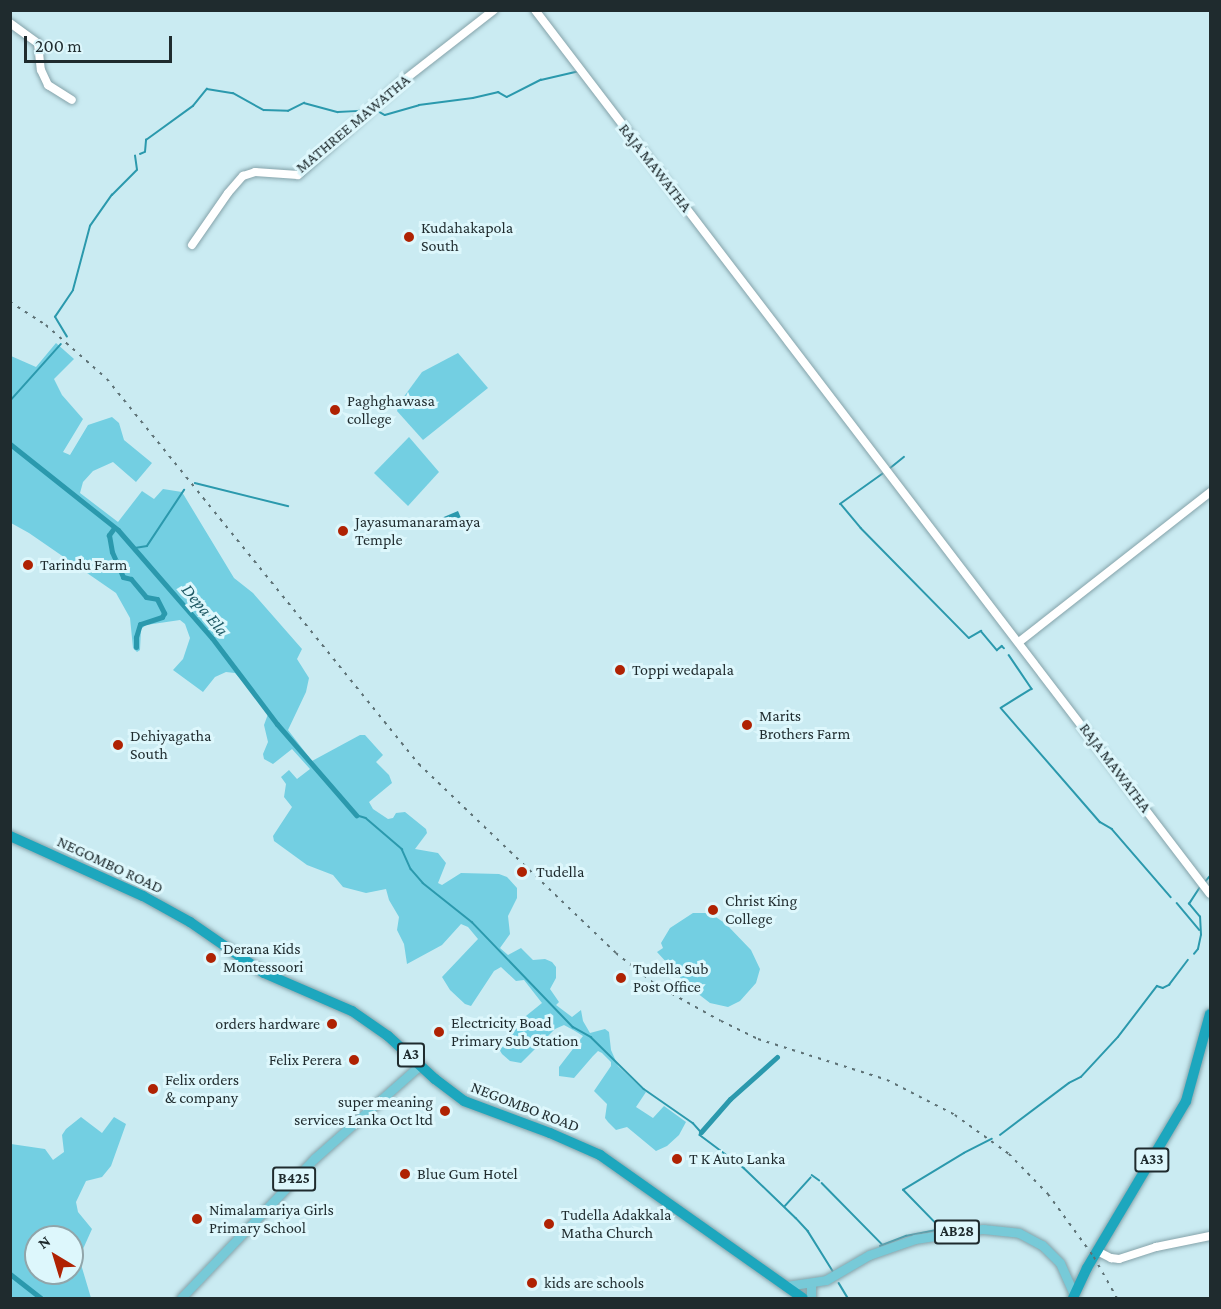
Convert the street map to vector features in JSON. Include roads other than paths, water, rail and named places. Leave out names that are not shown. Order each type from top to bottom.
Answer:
[{"type":"highway","name":"NEGOMBO ROAD","points":[[10,836],[143,896],[190,922],[270,977],[352,1011],[388,1036],[418,1067]]},
{"type":"highway","name":"NEGOMBO ROAD","points":[[10,841],[153,907],[186,926],[258,976],[340,1011],[385,1040],[461,1105],[566,1144],[597,1160],[799,1291]]},
{"type":"highway","name":"A33","points":[[1075,1292],[1186,1101],[1210,1014]]},
{"type":"main road","name":"B425","points":[[181,1299],[315,1158],[418,1067]]},
{"type":"main road","name":"AB28","points":[[799,1291],[840,1274],[869,1255],[909,1241],[983,1229],[1010,1230],[1032,1238],[1053,1254],[1070,1276]]},
{"type":"main road","points":[[1075,1292],[1070,1276],[1087,1268]]},
{"type":"main road","points":[[799,1291],[811,1299]]},
{"type":"street","name":"MATHREE MAWATHA","points":[[192,245],[228,193],[243,176],[255,172],[298,175],[403,81],[494,10]]},
{"type":"street","name":"RAJA MAWATHA","points":[[535,10],[643,155],[777,325],[867,447],[1019,642],[1210,894]]},
{"type":"street","points":[[10,23],[38,43],[41,70],[48,85],[72,100]]},
{"type":"street","points":[[1019,642],[1210,492]]},
{"type":"street","points":[[1097,1251],[1119,1259],[1156,1247],[1210,1236]]},
{"type":"waterway","points":[[376,110],[385,115],[419,105],[473,98],[498,92],[507,97],[541,80],[577,72]]},
{"type":"waterway","points":[[140,154],[145,152],[146,140],[193,106],[207,89],[233,93],[264,110],[288,111],[304,103],[338,112],[359,111],[369,105]]},
{"type":"waterway","points":[[67,337],[55,317],[73,290],[90,226],[112,195],[137,170],[135,156]]},
{"type":"waterway","points":[[10,401],[61,344]]},
{"type":"waterway","name":"Depa Ela","points":[[10,444],[118,530],[212,638],[277,724],[356,815]]},
{"type":"waterway","points":[[889,469],[904,457]]},
{"type":"waterway","points":[[883,474],[841,504],[861,528],[969,638],[981,631],[997,650],[1002,646],[1004,648]]},
{"type":"waterway","points":[[195,483],[288,506]]},
{"type":"waterway","points":[[135,548],[147,546],[184,490]]},
{"type":"waterway","points":[[114,528],[109,535],[112,552],[123,577],[131,579],[146,597],[157,599],[164,613],[162,617],[140,624],[136,647]]},
{"type":"waterway","points":[[1009,655],[1032,689],[1001,708],[1100,822],[1112,829],[1171,897]]},
{"type":"waterway","points":[[356,815],[366,818],[402,849],[411,869],[423,883],[472,922],[573,1027],[591,1037],[644,1089],[693,1123],[701,1132],[700,1135],[744,1168],[808,1231],[833,1271]]},
{"type":"waterway","points":[[1205,882],[1210,876]]},
{"type":"waterway","points":[[1194,954],[1198,949],[1201,935],[1200,917],[1189,904],[1200,887]]},
{"type":"waterway","points":[[1177,903],[1200,930]]},
{"type":"waterway","points":[[1000,1135],[1069,1083],[1081,1077],[1118,1037],[1157,986],[1163,988],[1169,985],[1188,960]]},
{"type":"waterway","points":[[701,1132],[730,1099],[777,1057]]},
{"type":"waterway","points":[[880,1246],[906,1236],[941,1229],[903,1190],[992,1139]]},
{"type":"waterway","points":[[812,1175],[819,1180]]},
{"type":"waterway","points":[[785,1206],[810,1178]]},
{"type":"waterway","points":[[822,1183],[882,1244]]},
{"type":"waterway","points":[[10,1274],[41,1298]]},
{"type":"waterway","points":[[839,1283],[848,1298]]},
{"type":"railway","points":[[10,302],[46,325],[107,379],[419,764],[616,953],[656,985],[758,1039],[887,1080],[955,1115],[1009,1154],[1048,1194],[1094,1257],[1117,1298]]},
{"type":"place","name":"Kudahakapola South","points":[[409,237]]},
{"type":"place","name":"Paghghawasa college","points":[[335,410]]},
{"type":"place","name":"Jayasumanaramaya Temple","points":[[343,531]]},
{"type":"place","name":"Tarindu Farm","points":[[28,565]]},
{"type":"place","name":"Toppi wedapala","points":[[620,670]]},
{"type":"place","name":"Marits Brothers Farm","points":[[747,725]]},
{"type":"place","name":"Dehiyagatha South","points":[[118,745]]},
{"type":"place","name":"Tudella","points":[[522,872]]},
{"type":"place","name":"Christ King College","points":[[713,910]]},
{"type":"place","name":"Derana Kids Montessoori","points":[[211,958]]},
{"type":"place","name":"Tudella Sub Post Office","points":[[621,978]]},
{"type":"place","name":"orders hardware","points":[[332,1024]]},
{"type":"place","name":"Electricity Boad Primary Sub Station","points":[[439,1032]]},
{"type":"place","name":"Felix Perera","points":[[354,1060]]},
{"type":"place","name":"Felix orders & company","points":[[153,1089]]},
{"type":"place","name":"super meaning services Lanka Oct ltd","points":[[445,1111]]},
{"type":"place","name":"T K Auto Lanka","points":[[677,1159]]},
{"type":"place","name":"Blue Gum Hotel","points":[[405,1174]]},
{"type":"place","name":"Nimalamariya Girls Primary School","points":[[197,1219]]},
{"type":"place","name":"Tudella Adakkala Matha Church","points":[[549,1224]]},
{"type":"place","name":"kids are schools","points":[[532,1283]]}]
